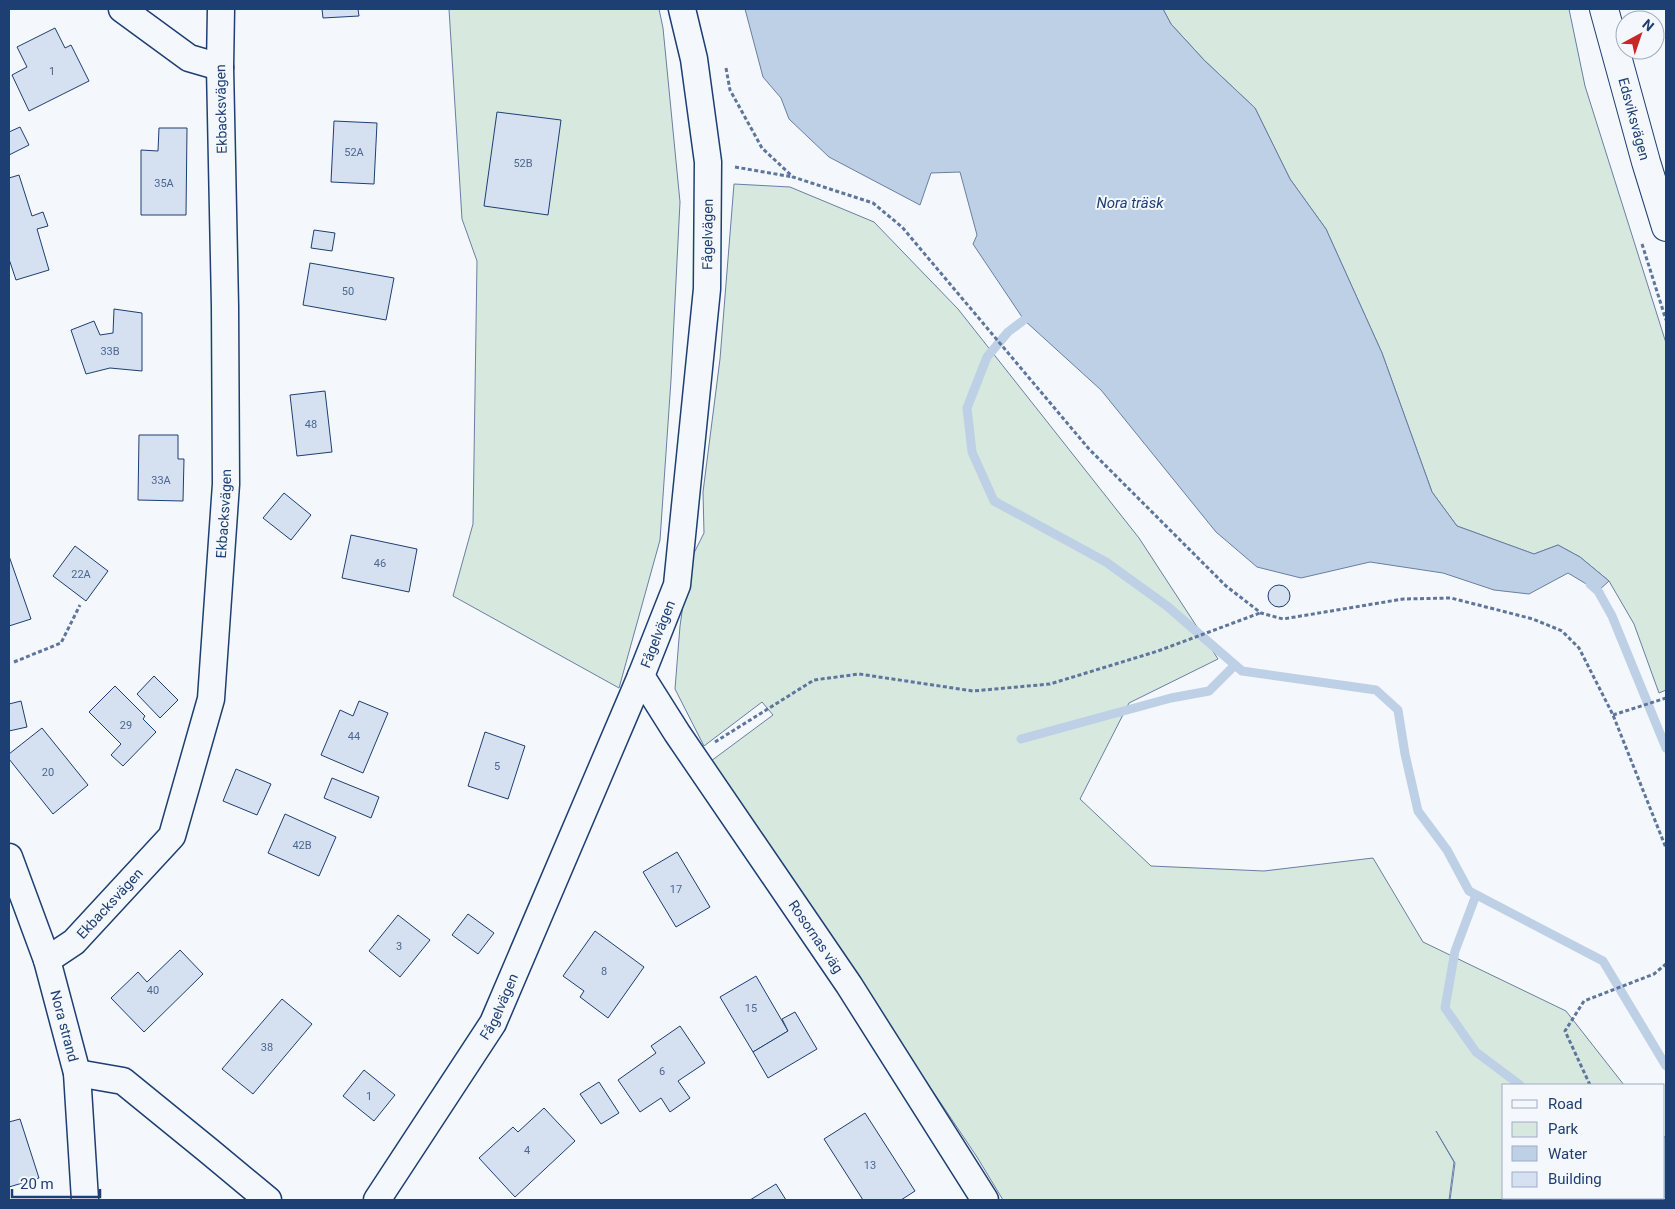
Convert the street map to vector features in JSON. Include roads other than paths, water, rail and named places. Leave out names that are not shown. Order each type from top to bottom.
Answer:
[{"type":"street","points":[[122,9],[188,58],[220,67]]},
{"type":"street","name":"Ekbacksvägen","points":[[47,960],[74,942],[172,836],[211,699],[226,484],[220,67],[221,9]]},
{"type":"street","name":"Fågelvägen","points":[[377,1200],[493,1023],[641,676],[677,585],[707,289],[708,162],[694,59],[682,9]]},
{"type":"street","name":"Edsviksvägen","points":[[1604,9],[1666,227]]},
{"type":"street","name":"Rosornas väg","points":[[641,676],[850,985],[985,1200]]},
{"type":"street","name":"Nora strand","points":[[9,857],[47,960],[77,1074],[85,1200]]},
{"type":"street","points":[[77,1074],[122,1081],[268,1200]]},
{"type":"water","name":"Nora träsk","points":[[745,9],[1163,9],[1171,24],[1204,60],[1255,108],[1290,179],[1326,229],[1382,353],[1432,492],[1457,526],[1534,554],[1558,545],[1580,557],[1609,581],[1598,591],[1568,573],[1529,594],[1494,590],[1443,573],[1370,562],[1301,578],[1257,567],[1216,532],[1101,390],[1024,320],[973,244],[977,235],[960,172],[931,173],[920,205],[829,157],[789,119],[781,98],[763,77]]},
{"type":"waterway","points":[[1024,320],[1008,332],[987,357],[967,408],[972,452],[994,501],[1106,562],[1167,606],[1242,671],[1376,690],[1398,710],[1405,754],[1418,811],[1447,850],[1469,891],[1603,961],[1666,1066]]},
{"type":"waterway","points":[[1590,584],[1598,591],[1612,616],[1666,748]]},
{"type":"waterway","points":[[1021,739],[1171,698],[1209,691],[1235,665]]},
{"type":"waterway","points":[[1476,895],[1455,951],[1445,1008],[1476,1052],[1519,1084]]}]
